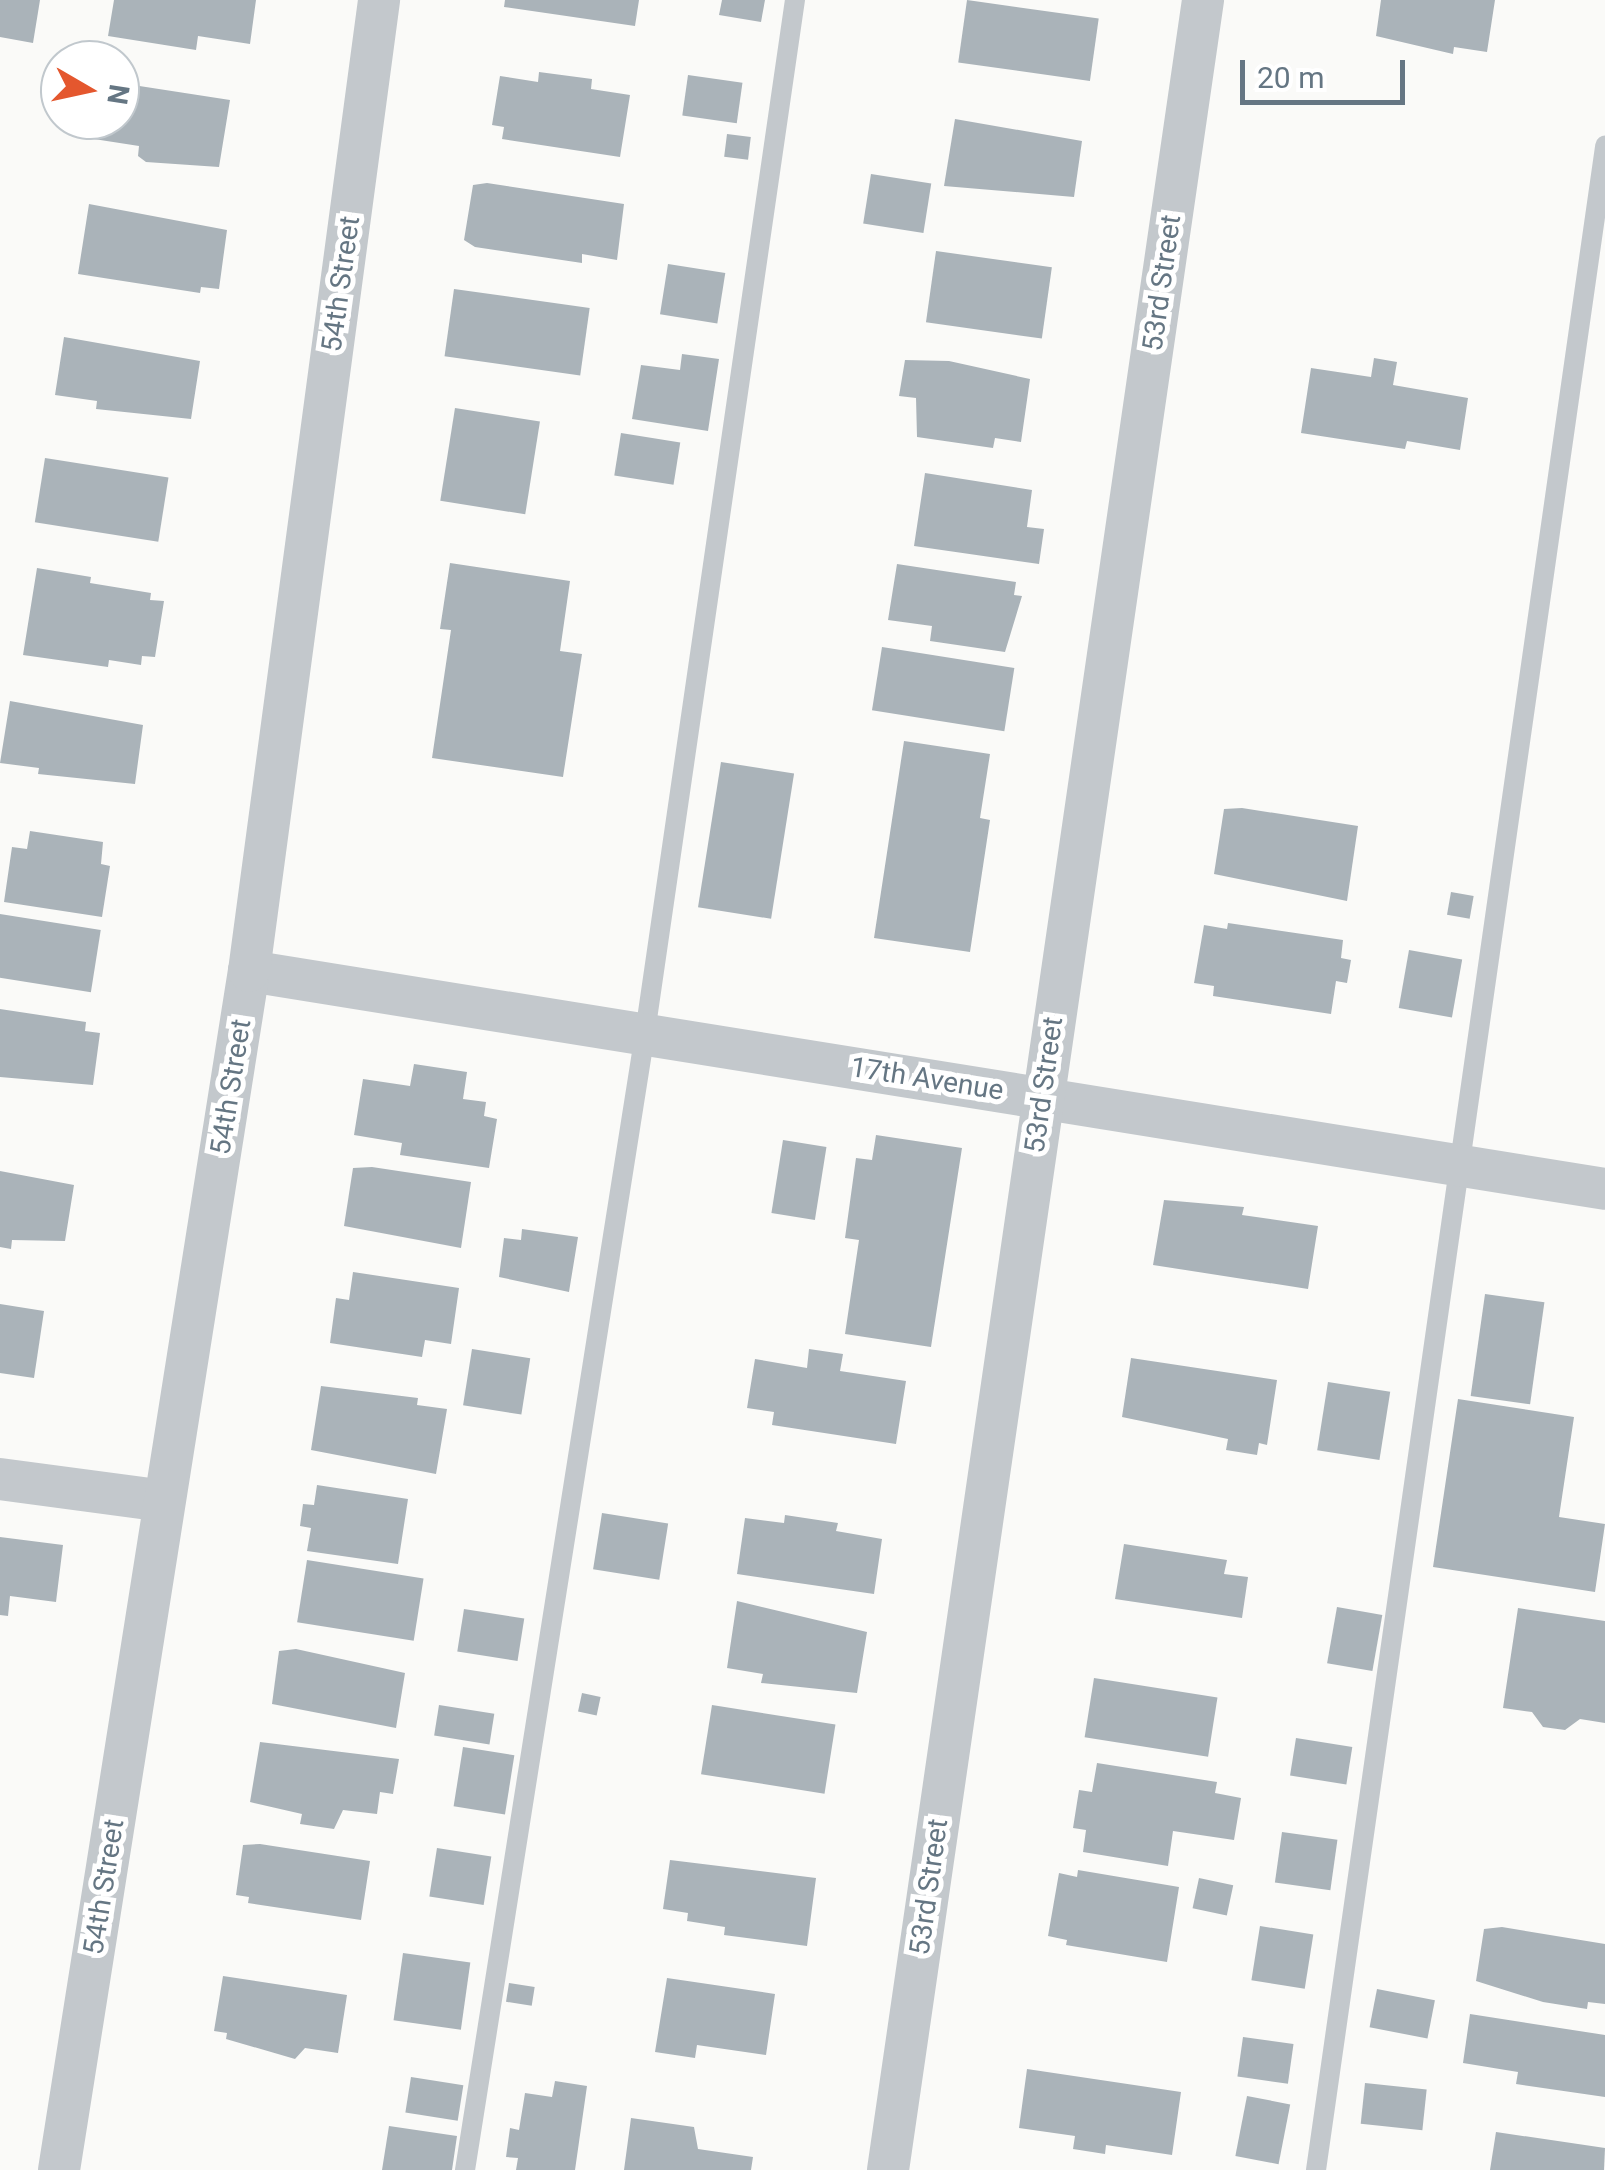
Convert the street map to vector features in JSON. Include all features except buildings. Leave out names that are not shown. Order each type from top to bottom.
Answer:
[{"type":"street","name":"54th Street","points":[[59,2170],[249,971],[380,0]]},
{"type":"street","name":"53rd Street","points":[[888,2170],[1204,0]]},
{"type":"street","name":"17th Avenue","points":[[249,971],[1605,1189]]},
{"type":"street","points":[[0,1479],[164,1501]]},
{"type":"lane","points":[[464,2170],[644,1034],[795,0]]},
{"type":"lane","points":[[1316,2170],[1605,146]]}]
